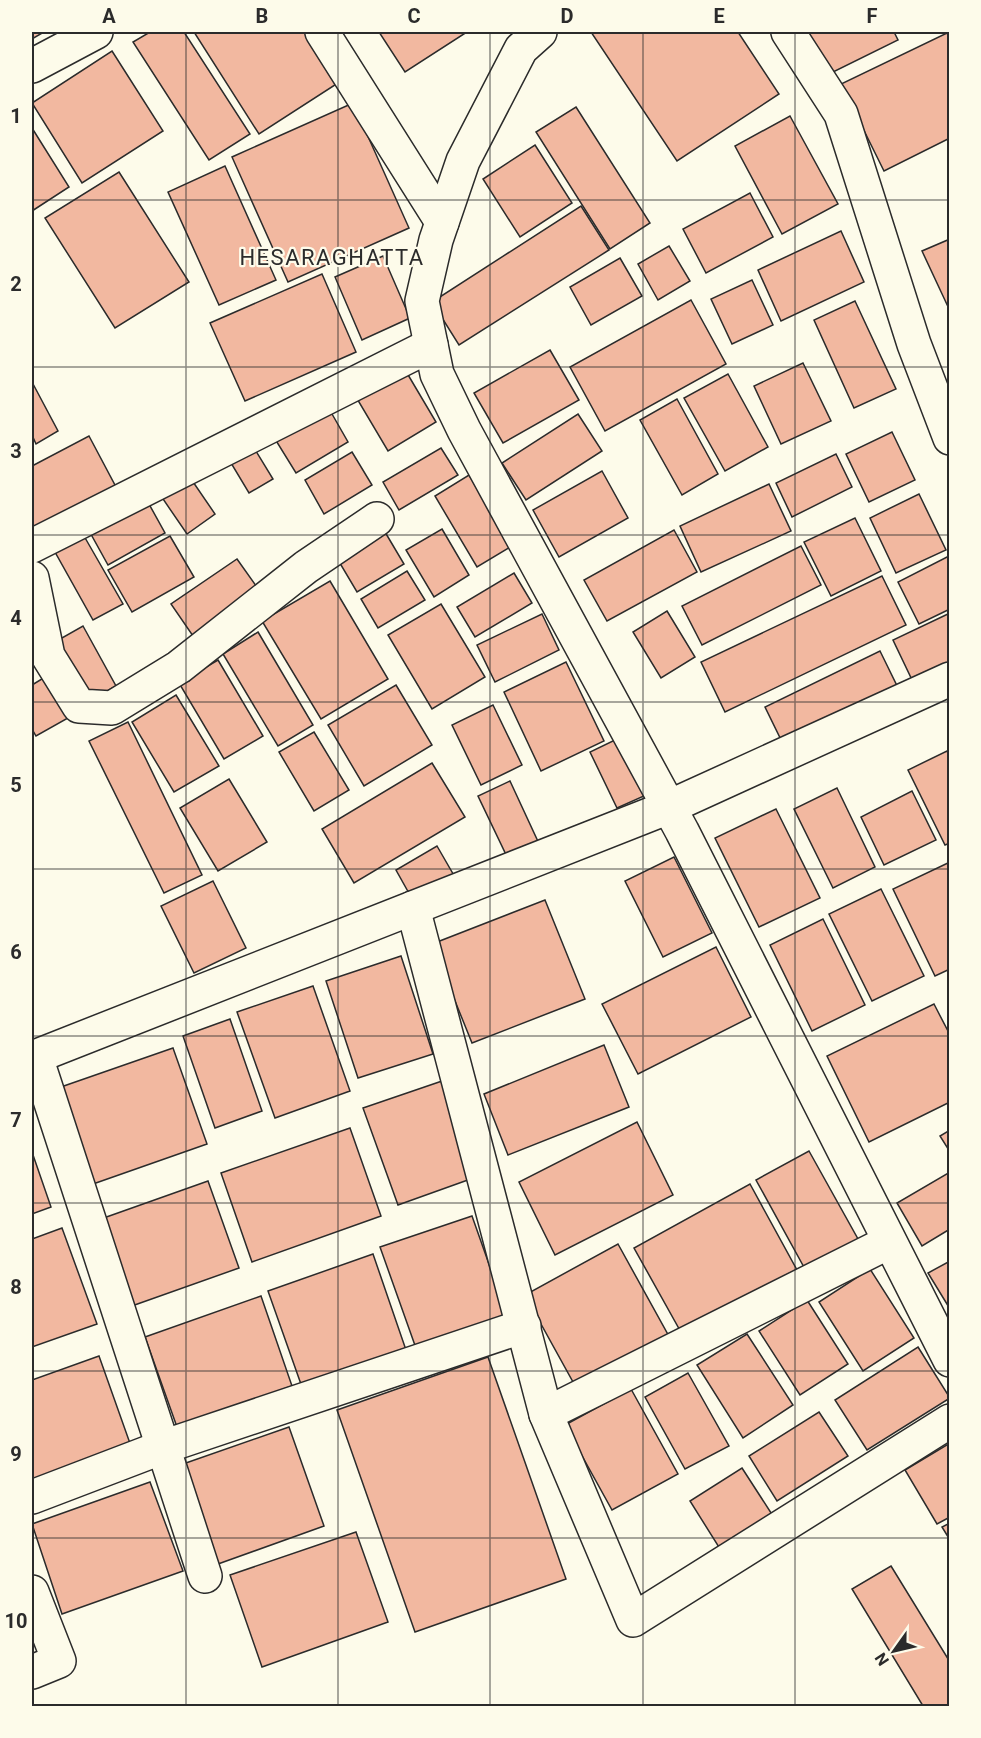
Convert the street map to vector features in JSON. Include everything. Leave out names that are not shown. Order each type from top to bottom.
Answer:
[{"type":"street","points":[[32,66],[96,32]]},
{"type":"street","points":[[322,32],[442,222]]},
{"type":"street","points":[[540,32],[521,49],[463,161],[436,240],[422,301],[437,374],[464,430],[669,807],[888,1242],[950,1360]]},
{"type":"street","points":[[788,32],[841,114],[914,344],[950,438]]},
{"type":"street","points":[[32,546],[431,345]]},
{"type":"street","points":[[32,578],[48,656],[79,706],[112,708],[179,667],[306,567],[377,519]]},
{"type":"street","points":[[205,1576],[34,1058],[669,807],[950,678]]},
{"type":"street","points":[[413,908],[546,1414],[633,1620],[950,1421]]},
{"type":"street","points":[[546,1414],[888,1242]]},
{"type":"street","points":[[32,1497],[163,1447],[524,1326]]},
{"type":"street","points":[[32,1592],[59,1661],[32,1672]]},
{"type":"building","points":[[32,32],[44,32],[32,39]]},
{"type":"building","points":[[150,32],[184,32],[250,134],[209,160],[133,42]]},
{"type":"building","points":[[194,32],[306,32],[338,83],[259,134]]},
{"type":"building","points":[[379,32],[467,32],[405,72]]},
{"type":"building","points":[[591,32],[738,32],[779,94],[677,161]]},
{"type":"building","points":[[803,32],[894,32],[898,40],[825,76]]},
{"type":"building","points":[[947,33],[950,39],[950,138],[884,171],[841,84]]},
{"type":"building","points":[[112,51],[163,131],[82,183],[32,103]]},
{"type":"building","points":[[353,103],[409,228],[288,282],[232,157]]},
{"type":"building","points":[[576,107],[650,223],[610,249],[536,132]]},
{"type":"building","points":[[790,116],[838,204],[782,234],[735,146]]},
{"type":"building","points":[[32,128],[69,187],[32,211]]},
{"type":"building","points":[[535,145],[572,203],[520,237],[483,179]]},
{"type":"building","points":[[225,166],[276,280],[219,305],[168,192]]},
{"type":"building","points":[[119,172],[189,282],[115,328],[45,218]]},
{"type":"building","points":[[750,193],[773,237],[706,273],[683,229]]},
{"type":"building","points":[[581,206],[609,250],[459,345],[432,302]]},
{"type":"building","points":[[841,231],[864,282],[781,321],[758,270]]},
{"type":"building","points":[[950,239],[950,311],[922,251]]},
{"type":"building","points":[[669,246],[690,281],[658,300],[638,264]]},
{"type":"building","points":[[383,256],[410,318],[362,340],[335,277]]},
{"type":"building","points":[[620,258],[642,296],[591,325],[570,287]]},
{"type":"building","points":[[322,274],[356,352],[245,401],[210,323]]},
{"type":"building","points":[[752,280],[773,325],[732,344],[711,299]]},
{"type":"building","points":[[691,300],[726,364],[605,431],[570,367]]},
{"type":"building","points":[[855,301],[896,389],[854,408],[814,320]]},
{"type":"building","points":[[550,350],[579,400],[503,443],[474,393]]},
{"type":"building","points":[[803,363],[831,421],[781,444],[754,386]]},
{"type":"building","points":[[404,368],[436,422],[388,451],[356,397]]},
{"type":"building","points":[[728,374],[768,447],[725,471],[684,398]]},
{"type":"building","points":[[32,382],[58,431],[36,444],[32,435]]},
{"type":"building","points":[[677,399],[718,474],[682,495],[640,420]]},
{"type":"building","points":[[328,407],[348,442],[296,473],[275,439]]},
{"type":"building","points":[[578,414],[602,451],[526,500],[502,463]]},
{"type":"building","points":[[892,432],[915,480],[869,502],[846,454]]},
{"type":"building","points":[[89,436],[116,487],[32,531],[32,466]]},
{"type":"building","points":[[248,438],[273,479],[249,493],[225,453]]},
{"type":"building","points":[[441,448],[458,475],[399,510],[383,482]]},
{"type":"building","points":[[352,452],[372,485],[324,514],[305,480]]},
{"type":"building","points":[[836,454],[852,487],[792,517],[776,483]]},
{"type":"building","points":[[602,471],[628,518],[559,557],[533,510]]},
{"type":"building","points":[[469,475],[512,546],[477,567],[435,496]]},
{"type":"building","points":[[189,476],[215,514],[187,534],[161,496]]},
{"type":"building","points":[[769,484],[791,531],[701,572],[680,526]]},
{"type":"building","points":[[919,494],[946,550],[896,573],[870,518]]},
{"type":"building","points":[[144,495],[165,533],[108,565],[87,527]]},
{"type":"building","points":[[855,518],[881,571],[831,596],[804,542]]},
{"type":"building","points":[[442,529],[469,575],[434,597],[406,550]]},
{"type":"building","points":[[674,530],[697,572],[607,621],[584,580]]},
{"type":"building","points":[[385,532],[404,564],[357,592],[338,560]]},
{"type":"building","points":[[84,536],[123,604],[93,620],[55,552]]},
{"type":"building","points":[[170,536],[194,577],[132,612],[108,570]]},
{"type":"building","points":[[801,546],[821,585],[702,645],[682,606]]},
{"type":"building","points":[[949,556],[950,609],[919,624],[898,582]]},
{"type":"building","points":[[237,559],[259,590],[193,636],[171,604]]},
{"type":"building","points":[[407,571],[425,600],[378,628],[361,599]]},
{"type":"building","points":[[514,573],[532,603],[475,637],[457,607]]},
{"type":"building","points":[[882,576],[906,625],[725,712],[701,662]]},
{"type":"building","points":[[330,581],[388,679],[321,719],[262,621]]},
{"type":"building","points":[[441,604],[485,677],[432,709],[388,635]]},
{"type":"building","points":[[667,611],[695,657],[661,678],[633,632]]},
{"type":"building","points":[[950,613],[950,667],[914,684],[893,640]]},
{"type":"building","points":[[542,614],[559,650],[495,682],[477,645]]},
{"type":"building","points":[[83,626],[116,686],[88,702],[53,643]]},
{"type":"building","points":[[258,632],[313,725],[278,746],[223,654]]},
{"type":"building","points":[[880,651],[902,696],[787,752],[765,707]]},
{"type":"building","points":[[218,660],[263,736],[224,759],[179,683]]},
{"type":"building","points":[[566,662],[604,741],[541,771],[504,692]]},
{"type":"building","points":[[45,677],[68,718],[36,736],[32,729],[32,685]]},
{"type":"building","points":[[396,685],[432,745],[364,786],[328,725]]},
{"type":"building","points":[[176,695],[219,766],[174,792],[132,722]]},
{"type":"building","points":[[493,705],[522,765],[481,785],[452,725]]},
{"type":"building","points":[[128,722],[202,875],[164,893],[89,741]]},
{"type":"building","points":[[314,732],[349,790],[314,811],[279,752]]},
{"type":"building","points":[[617,739],[644,796],[617,808],[590,752]]},
{"type":"building","points":[[947,751],[950,757],[950,843],[945,845],[908,770]]},
{"type":"building","points":[[432,763],[465,817],[354,883],[322,829]]},
{"type":"building","points":[[229,779],[267,842],[218,871],[180,808]]},
{"type":"building","points":[[510,781],[541,848],[510,863],[478,796]]},
{"type":"building","points":[[837,788],[875,867],[833,888],[794,809]]},
{"type":"building","points":[[912,791],[936,840],[884,865],[861,817]]},
{"type":"building","points":[[776,809],[820,898],[759,927],[715,838]]},
{"type":"building","points":[[437,846],[456,879],[415,904],[396,870]]},
{"type":"building","points":[[674,857],[712,933],[663,957],[625,881]]},
{"type":"building","points":[[950,862],[950,969],[935,976],[893,889]]},
{"type":"building","points":[[213,881],[246,948],[194,973],[161,906]]},
{"type":"building","points":[[881,889],[924,976],[872,1001],[829,914]]},
{"type":"building","points":[[545,900],[585,999],[472,1043],[432,944]]},
{"type":"building","points":[[823,919],[865,1005],[812,1031],[770,945]]},
{"type":"building","points":[[716,947],[751,1017],[638,1074],[602,1004]]},
{"type":"building","points":[[401,956],[433,1054],[358,1078],[326,981]]},
{"type":"building","points":[[313,986],[350,1091],[275,1118],[237,1012]]},
{"type":"building","points":[[934,1004],[950,1035],[950,1102],[869,1142],[827,1056]]},
{"type":"building","points":[[230,1019],[262,1111],[215,1128],[183,1036]]},
{"type":"building","points":[[604,1045],[629,1107],[508,1155],[484,1094]]},
{"type":"building","points":[[173,1048],[207,1144],[93,1184],[58,1088]]},
{"type":"building","points":[[445,1080],[479,1176],[398,1205],[363,1108]]},
{"type":"building","points":[[637,1122],[673,1195],[555,1255],[519,1182]]},
{"type":"building","points":[[350,1128],[381,1216],[252,1262],[221,1173]]},
{"type":"building","points":[[950,1130],[950,1152],[940,1136]]},
{"type":"building","points":[[809,1151],[858,1239],[805,1269],[756,1180]]},
{"type":"building","points":[[32,1152],[51,1207],[32,1214]]},
{"type":"building","points":[[950,1172],[950,1229],[922,1246],[897,1203]]},
{"type":"building","points":[[208,1181],[239,1268],[129,1307],[98,1220]]},
{"type":"building","points":[[750,1184],[797,1270],[682,1334],[634,1248]]},
{"type":"building","points":[[472,1216],[508,1318],[417,1351],[380,1247]]},
{"type":"building","points":[[62,1228],[97,1324],[32,1347],[32,1239]]},
{"type":"building","points":[[618,1244],[671,1340],[578,1391],[525,1295]]},
{"type":"building","points":[[373,1254],[406,1350],[302,1387],[268,1291]]},
{"type":"building","points":[[950,1261],[950,1309],[928,1273]]},
{"type":"building","points":[[870,1269],[914,1338],[863,1371],[819,1302]]},
{"type":"building","points":[[261,1296],[292,1386],[177,1427],[145,1337]]},
{"type":"building","points":[[807,1300],[848,1364],[800,1395],[759,1331]]},
{"type":"building","points":[[747,1334],[793,1405],[743,1438],[697,1365]]},
{"type":"building","points":[[918,1347],[950,1398],[867,1450],[835,1400]]},
{"type":"building","points":[[99,1356],[132,1449],[32,1484],[32,1380]]},
{"type":"building","points":[[488,1357],[566,1579],[415,1632],[337,1410]]},
{"type":"building","points":[[688,1373],[729,1446],[685,1469],[645,1397]]},
{"type":"building","points":[[631,1389],[678,1474],[612,1510],[565,1425]]},
{"type":"building","points":[[819,1412],[848,1456],[777,1501],[749,1456]]},
{"type":"building","points":[[289,1427],[324,1526],[218,1564],[183,1464]]},
{"type":"building","points":[[950,1443],[950,1517],[937,1524],[905,1470]]},
{"type":"building","points":[[742,1468],[775,1519],[722,1552],[690,1501]]},
{"type":"building","points":[[150,1482],[183,1571],[62,1614],[32,1524]]},
{"type":"building","points":[[950,1523],[950,1540],[942,1527]]},
{"type":"building","points":[[356,1532],[388,1622],[262,1667],[230,1575]]},
{"type":"building","points":[[891,1566],[950,1662],[950,1706],[923,1706],[852,1589]]},
{"type":"district","name":"HESARAGHATTA","points":[[332,257]]}]
